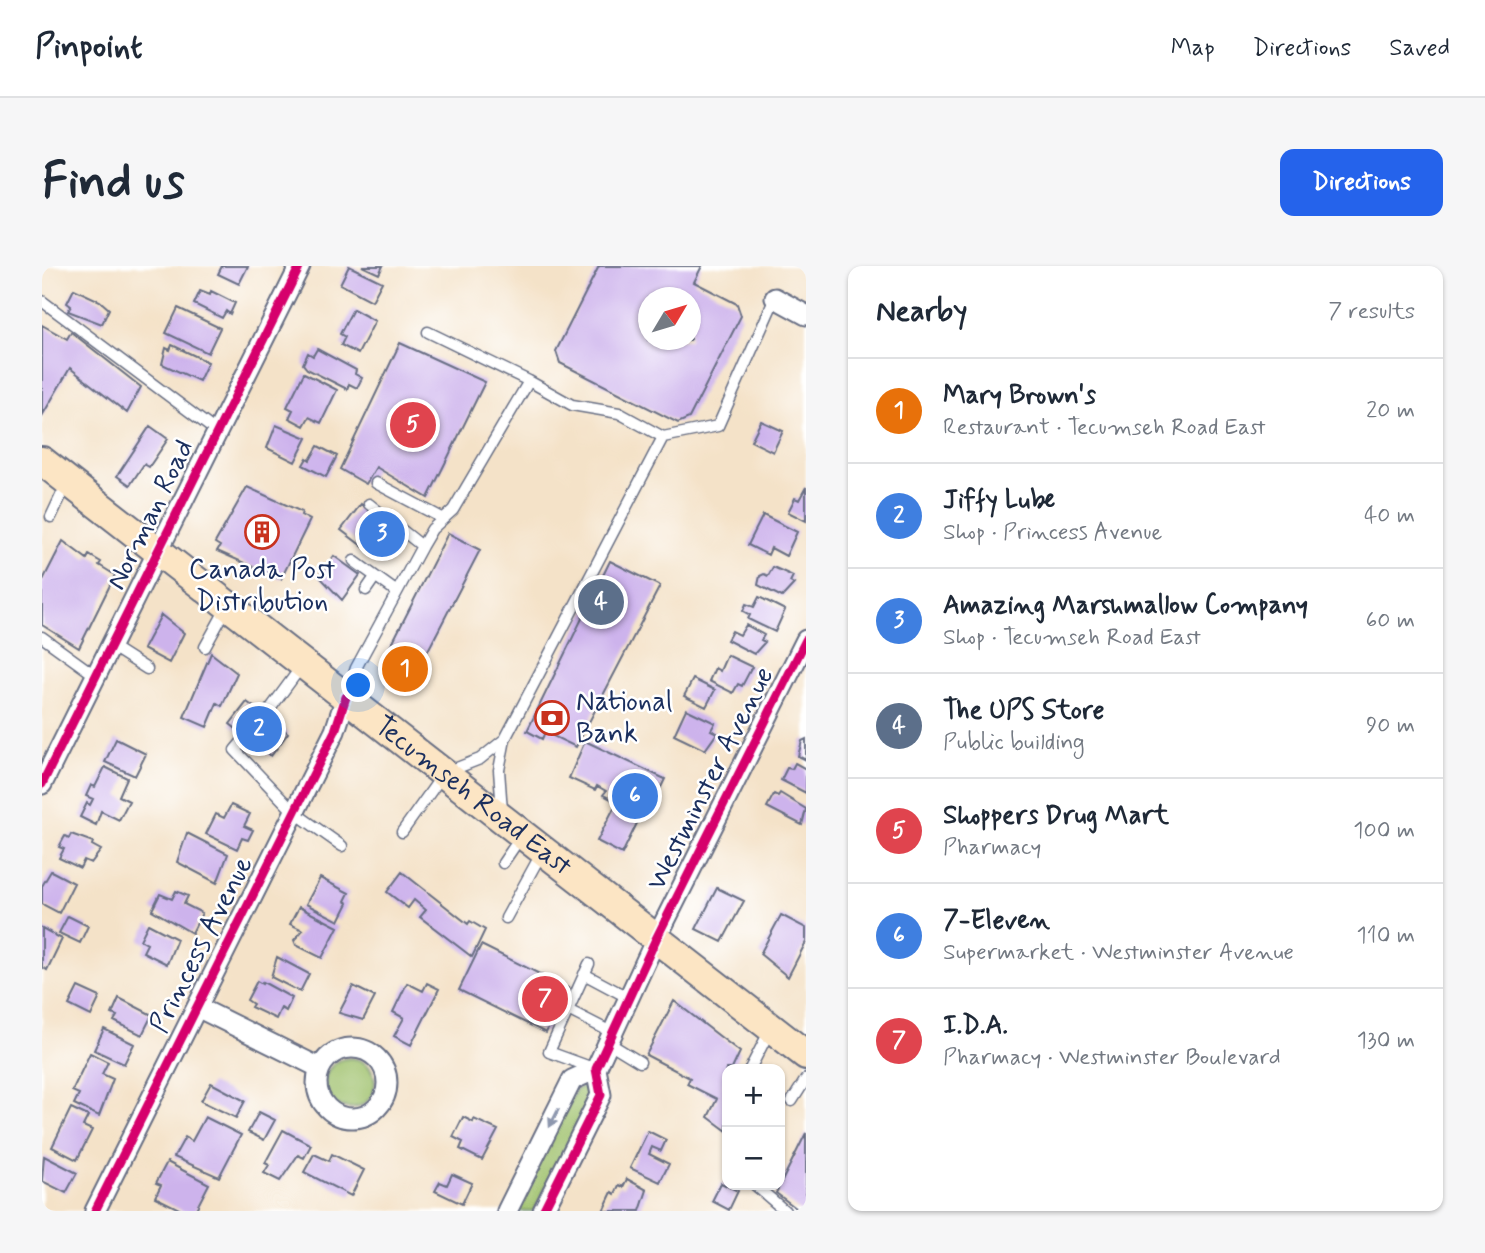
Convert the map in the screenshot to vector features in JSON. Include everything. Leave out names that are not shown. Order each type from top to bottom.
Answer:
[{"type":"main road","name":"Tecumseh Road East","points":[[42,461],[806,1055]]},
{"type":"street","name":"Norman Road","points":[[42,784],[300,266]]},
{"type":"street","points":[[775,298],[806,315]]},
{"type":"street","name":"Westminster Avenue","points":[[596,1069],[656,939],[806,640]]},
{"type":"street","name":"Princess Avenue","points":[[95,1211],[335,731],[346,698]]},
{"type":"street","points":[[197,1007],[320,1068]]},
{"type":"street","points":[[507,1211],[572,1080],[596,1069],[601,1095],[543,1211]]},
{"type":"lane","points":[[428,332],[572,405],[619,413],[663,437],[718,426],[775,298]]},
{"type":"lane","points":[[42,301],[217,432]]},
{"type":"lane","name":"Princess Avenue","points":[[346,698],[356,667],[422,546],[442,518],[453,510],[529,381]]},
{"type":"lane","points":[[506,918],[523,835],[499,770],[505,739],[663,437]]},
{"type":"lane","points":[[51,517],[68,481]]},
{"type":"lane","points":[[376,483],[442,518]]},
{"type":"lane","points":[[369,504],[422,546]]},
{"type":"lane","points":[[354,561],[397,592]]},
{"type":"lane","points":[[366,590],[375,577]]},
{"type":"lane","points":[[205,647],[228,606]]},
{"type":"lane","points":[[42,637],[96,676]]},
{"type":"lane","points":[[111,646],[147,669]]},
{"type":"lane","points":[[265,716],[303,664]]},
{"type":"lane","points":[[246,737],[235,750],[294,812],[342,846]]},
{"type":"lane","points":[[402,832],[444,773],[480,759],[505,739]]},
{"type":"lane","points":[[503,863],[523,835]]},
{"type":"lane","points":[[596,1069],[549,1052],[587,969],[629,998]]},
{"type":"lane","points":[[568,1010],[611,1038],[640,1062]]},
{"type":"lane","points":[[753,1064],[771,1028]]},
{"type":"lane","points":[[792,1101],[806,1079]]},
{"type":"lane","points":[[761,1190],[785,1211]]},
{"type":"green space","points":[[350,1058],[368,1065],[375,1083],[368,1101],[350,1108],[332,1101],[325,1083],[332,1065]]},
{"type":"green space","points":[[583,1087],[589,1090],[590,1099],[534,1211],[514,1211],[576,1089]]},
{"type":"building","points":[[222,266],[248,266],[239,284],[218,274]]},
{"type":"building","points":[[349,266],[382,282],[372,301],[340,284]]},
{"type":"building","points":[[362,266],[383,266],[379,274]]},
{"type":"building","points":[[599,266],[702,266],[694,282],[737,304],[741,316],[689,418],[678,423],[560,363],[556,351]]},
{"type":"building","points":[[74,289],[100,301],[109,309],[102,324],[68,311],[71,306],[67,303]]},
{"type":"building","points":[[200,291],[210,295],[211,291],[235,303],[230,314],[226,311],[222,318],[194,304]]},
{"type":"building","points":[[178,308],[220,328],[208,353],[166,333]]},
{"type":"building","points":[[353,309],[375,321],[358,354],[341,345],[345,337],[340,334]]},
{"type":"building","points":[[42,325],[67,339],[71,332],[141,387],[127,413],[70,368],[42,416]]},
{"type":"building","points":[[400,343],[485,382],[428,498],[376,467],[366,484],[340,469]]},
{"type":"building","points":[[172,345],[208,362],[199,381],[162,364],[166,348],[170,350]]},
{"type":"building","points":[[317,349],[356,370],[355,374],[362,378],[357,388],[349,384],[347,389],[307,369],[303,364],[308,353],[313,356]]},
{"type":"building","points":[[304,373],[337,390],[321,423],[309,417],[304,426],[289,418],[293,410],[287,407]]},
{"type":"building","points":[[761,421],[783,431],[773,452],[751,441]]},
{"type":"building","points":[[276,425],[307,438],[295,462],[267,448]]},
{"type":"building","points":[[150,426],[168,439],[149,467],[144,464],[130,485],[117,476]]},
{"type":"building","points":[[318,446],[337,456],[326,477],[303,465],[307,458],[310,460]]},
{"type":"building","name":"Canada Post Distribution","points":[[247,487],[302,512],[301,515],[310,520],[281,579],[217,551],[220,546],[215,543]]},
{"type":"building","points":[[806,487],[806,521],[788,512],[795,498],[799,500]]},
{"type":"building","points":[[361,504],[394,530],[374,555],[341,530]]},
{"type":"building","points":[[763,515],[797,532],[786,556],[771,548],[768,555],[748,545]]},
{"type":"building","points":[[448,533],[480,550],[407,691],[395,682],[385,657]]},
{"type":"building","points":[[63,541],[87,559],[89,555],[101,562],[99,565],[115,575],[79,648],[42,625],[42,582]]},
{"type":"building","points":[[334,556],[360,575],[342,600],[319,576]]},
{"type":"building","points":[[610,561],[660,586],[576,747],[545,732],[542,739],[527,731]]},
{"type":"building","points":[[773,567],[793,576],[790,582],[794,584],[782,597],[758,585],[760,576],[768,576]]},
{"type":"building","points":[[759,597],[785,610],[775,632],[748,619],[750,615],[743,611],[746,604],[754,607]]},
{"type":"building","points":[[161,615],[184,633],[169,663],[143,649]]},
{"type":"building","points":[[746,625],[764,635],[761,640],[765,642],[754,654],[727,640],[732,631],[740,635]]},
{"type":"building","points":[[211,653],[237,673],[222,706],[217,703],[207,727],[184,717]]},
{"type":"building","points":[[727,655],[752,667],[742,686],[738,684],[733,693],[709,681],[715,668],[720,671]]},
{"type":"building","points":[[693,679],[715,690],[706,707],[684,696]]},
{"type":"building","points":[[247,702],[288,733],[271,756],[230,724]]},
{"type":"building","points":[[686,709],[715,723],[711,730],[717,733],[705,750],[674,735]]},
{"type":"building","points":[[116,739],[146,754],[135,776],[105,762]]},
{"type":"building","points":[[806,739],[806,760],[798,756],[802,741]]},
{"type":"building","points":[[585,741],[665,779],[651,808],[638,813],[641,815],[622,854],[597,841],[617,802],[603,795],[606,791],[597,786],[595,790],[569,778]]},
{"type":"building","points":[[795,763],[806,769],[806,793],[781,780],[787,768],[792,769]]},
{"type":"building","points":[[105,767],[127,778],[119,796],[129,801],[119,820],[101,811],[96,825],[80,817],[87,803],[90,805],[93,799],[86,796],[91,785],[95,787]]},
{"type":"building","points":[[780,793],[806,809],[802,825],[767,807],[774,794],[778,796]]},
{"type":"building","points":[[231,805],[250,814],[244,826],[253,830],[248,840],[242,838],[237,849],[206,834],[216,814],[224,818]]},
{"type":"building","points":[[187,833],[228,854],[217,883],[177,862]]},
{"type":"building","points":[[71,834],[93,842],[92,845],[101,850],[91,863],[84,860],[80,868],[59,858],[64,849],[59,847],[65,836],[69,838]]},
{"type":"building","points":[[51,871],[74,883],[59,913],[42,904],[42,886]]},
{"type":"building","points":[[402,872],[468,924],[470,921],[485,930],[472,957],[420,917],[426,910],[414,900],[408,908],[387,892]]},
{"type":"building","points":[[320,878],[349,893],[345,901],[348,903],[339,921],[306,904]]},
{"type":"building","points":[[717,888],[744,901],[722,942],[696,929]]},
{"type":"building","points":[[176,891],[188,896],[184,904],[202,913],[192,933],[152,910],[160,894],[172,899]]},
{"type":"building","points":[[299,907],[338,927],[322,958],[296,945],[294,940],[303,930],[290,924]]},
{"type":"building","points":[[781,915],[806,928],[806,942],[788,977],[760,954]]},
{"type":"building","points":[[68,916],[88,926],[80,943],[59,933]]},
{"type":"building","points":[[148,924],[177,939],[167,964],[143,952],[147,944],[140,940]]},
{"type":"building","points":[[42,928],[62,939],[47,970],[42,967]]},
{"type":"building","points":[[481,945],[568,988],[546,1033],[459,990]]},
{"type":"building","points":[[277,957],[309,974],[300,992],[271,977]]},
{"type":"building","points":[[257,981],[292,998],[286,1011],[281,1008],[276,1019],[251,1007],[253,1004],[247,1000]]},
{"type":"building","points":[[407,983],[423,991],[427,983],[439,989],[411,1045],[394,1036],[404,1018],[393,1012]]},
{"type":"building","points":[[353,986],[375,997],[363,1020],[339,1013]]},
{"type":"building","points":[[78,987],[100,997],[91,1016],[69,1005]]},
{"type":"building","points":[[119,998],[152,1015],[142,1035],[114,1021],[117,1016],[112,1014]]},
{"type":"building","points":[[674,1001],[740,1052],[734,1064],[722,1064],[722,1127],[708,1117],[717,1099],[687,1084],[690,1078],[646,1055]]},
{"type":"building","points":[[104,1029],[134,1044],[124,1064],[94,1050]]},
{"type":"building","points":[[90,1053],[108,1062],[102,1074],[113,1079],[99,1116],[74,1104],[79,1094],[72,1091]]},
{"type":"building","points":[[211,1083],[245,1101],[236,1118],[201,1101]]},
{"type":"building","points":[[71,1108],[88,1116],[83,1126],[92,1130],[77,1160],[52,1147]]},
{"type":"building","points":[[259,1112],[275,1120],[264,1140],[248,1132]]},
{"type":"building","points":[[205,1117],[241,1135],[219,1177],[174,1157],[185,1137],[192,1141]]},
{"type":"building","points":[[463,1117],[498,1130],[482,1160],[460,1149],[463,1142],[453,1137]]},
{"type":"building","points":[[283,1130],[311,1145],[304,1158],[298,1155],[280,1181],[264,1173],[269,1165],[265,1163]]},
{"type":"building","points":[[648,1131],[666,1140],[661,1151],[652,1147],[649,1154],[669,1164],[660,1182],[630,1168]]},
{"type":"building","points":[[806,1133],[806,1211],[800,1211],[776,1193],[778,1190],[785,1190],[785,1175]]},
{"type":"building","points":[[314,1154],[329,1161],[332,1154],[364,1170],[351,1196],[304,1172]]},
{"type":"building","points":[[44,1156],[77,1173],[66,1193],[42,1181]]},
{"type":"building","points":[[167,1162],[209,1184],[195,1211],[183,1211],[155,1197],[161,1185],[156,1183]]},
{"type":"building","points":[[452,1174],[472,1183],[462,1204],[435,1191],[440,1182],[447,1185]]},
{"type":"building","points":[[627,1179],[647,1190],[640,1211],[603,1211],[612,1192],[615,1194],[619,1185],[623,1187]]},
{"type":"building","points":[[721,1183],[722,1190],[738,1191],[729,1210],[712,1201]]},
{"type":"cycle path","points":[[42,784],[300,266]]},
{"type":"cycle path","points":[[543,1211],[601,1095],[596,1069],[656,939],[806,640]]},
{"type":"cycle path","points":[[95,1211],[335,731],[346,697]]},
{"type":"place","name":"Shoppers Drug Mart","points":[[413,425]]},
{"type":"place","name":"Canada Post Distribution","points":[[262,532]]},
{"type":"place","name":"Amazing Marshmallow Company","points":[[382,534]]},
{"type":"place","name":"The UPS Store","points":[[601,602]]},
{"type":"place","name":"Mary Brown's","points":[[405,669]]},
{"type":"place","name":"National Bank","points":[[552,718]]},
{"type":"place","name":"Jiffy Lube","points":[[259,729]]},
{"type":"place","name":"7-Eleven","points":[[635,796]]},
{"type":"place","name":"I.D.A.","points":[[545,999]]}]
